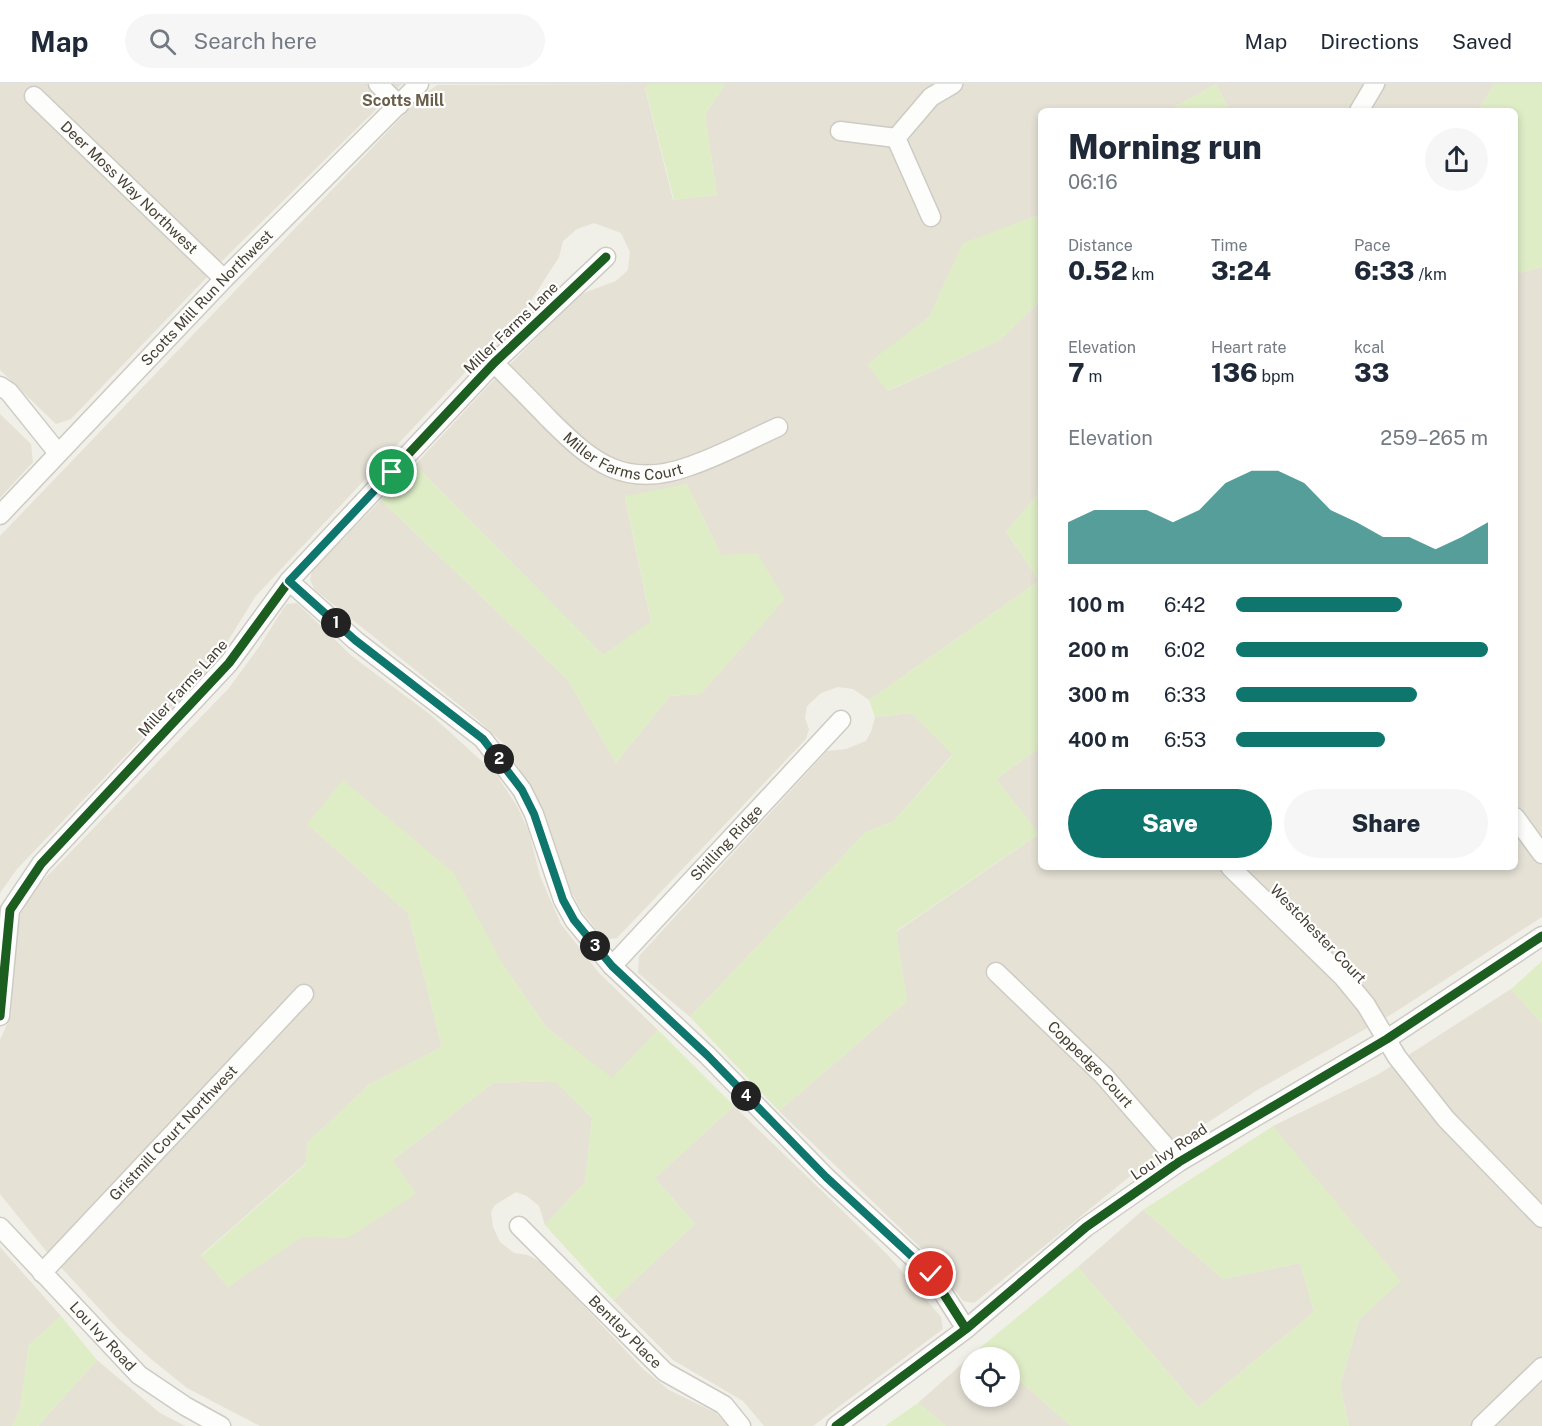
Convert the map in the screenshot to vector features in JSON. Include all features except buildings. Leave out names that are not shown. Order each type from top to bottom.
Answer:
[{"type":"street","points":[[378,84],[399,105]]},
{"type":"street","name":"Scotts Mill Run Northwest","points":[[0,515],[224,279],[419,84]]},
{"type":"street","points":[[896,138],[931,97],[953,84]]},
{"type":"street","points":[[1361,108],[1375,84]]},
{"type":"street","name":"Deer Moss Way Northwest","points":[[34,96],[224,279]]},
{"type":"street","points":[[840,131],[896,138]]},
{"type":"street","points":[[896,138],[931,217]]},
{"type":"street","name":"Miller Farms Lane","points":[[0,1016],[10,910],[25,885],[82,819],[229,663],[289,581],[494,363],[606,257]]},
{"type":"street","name":"Miller Farms Court","points":[[494,363],[578,448],[594,461],[612,469],[651,474],[670,472],[690,466],[778,427]]},
{"type":"street","points":[[0,386],[9,392],[58,453]]},
{"type":"street","points":[[289,581],[355,640],[483,739],[504,764],[534,814],[563,900],[574,920],[612,966],[707,1055],[826,1177],[931,1274],[966,1329]]},
{"type":"street","name":"Shilling Ridge","points":[[612,966],[841,720]]},
{"type":"street","points":[[1518,821],[1542,854]]},
{"type":"street","name":"Westchester Court","points":[[1233,870],[1343,976],[1366,1005],[1397,1057],[1446,1119],[1542,1218]]},
{"type":"street","name":"Lou Ivy Road","points":[[836,1426],[966,1329],[1086,1227],[1179,1161],[1387,1039],[1542,936]]},
{"type":"street","name":"Coppedge Court","points":[[996,972],[1104,1076],[1179,1161]]},
{"type":"street","name":"Gristmill Court Northwest","points":[[42,1273],[304,994]]},
{"type":"street","name":"Lou Ivy Road","points":[[0,1227],[139,1375],[185,1406],[221,1426]]},
{"type":"street","name":"Bentley Place","points":[[519,1227],[665,1372],[724,1405],[741,1426]]},
{"type":"street","points":[[1481,1426],[1542,1367]]},
{"type":"shaded area","points":[[0,84],[402,84],[230,253],[71,419],[56,424],[0,370]]},
{"type":"shaded area","points":[[650,84],[645,88],[673,200],[717,195],[705,115],[725,84],[1216,84],[1173,108],[1038,108],[1038,215],[963,244],[929,317],[868,365],[888,391],[1000,340],[1038,303],[1038,494],[1006,532],[1038,582],[869,700],[853,689],[838,687],[821,693],[807,706],[805,718],[809,729],[806,739],[617,938],[609,939],[600,934],[581,910],[567,883],[539,801],[504,744],[478,720],[315,590],[310,580],[312,571],[381,500],[567,679],[616,763],[670,696],[701,694],[721,555],[687,484],[625,497],[651,622],[603,655],[415,465],[487,387],[581,294],[616,281],[628,270],[630,252],[621,233],[594,223],[577,229],[563,241],[559,257],[529,304],[255,597],[215,662],[17,869],[0,893],[0,536],[422,96],[437,85]]},
{"type":"shaded area","points":[[1216,84],[1494,84],[1480,108],[1228,108]]},
{"type":"shaded area","points":[[1542,267],[1542,917],[1392,1014],[1259,1089],[1150,1160],[974,1303],[963,1301],[929,1256],[779,1111],[907,1001],[896,932],[1038,835],[1038,870],[1518,870],[1518,273]]},
{"type":"shaded area","points":[[0,414],[31,444],[33,462],[0,498]]},
{"type":"shaded area","points":[[297,603],[353,657],[431,715],[496,774],[517,806],[529,832],[540,876],[561,924],[599,973],[658,1030],[612,1079],[546,1027],[502,963],[307,824],[408,913],[442,1047],[370,1084],[307,1143],[306,1163],[201,1255],[228,1287],[302,1236],[348,1238],[393,1160],[493,1083],[556,1081],[592,1118],[585,1182],[545,1225],[539,1206],[527,1196],[516,1192],[495,1205],[491,1212],[493,1227],[500,1242],[514,1253],[528,1255],[543,1263],[643,1369],[669,1390],[716,1413],[728,1426],[260,1426],[187,1388],[151,1359],[117,1328],[46,1251],[0,1194],[0,1040],[11,1016],[17,920],[31,893],[229,688],[287,604]]},
{"type":"shaded area","points":[[911,713],[953,754],[894,821],[866,832],[690,1017],[638,973],[639,956],[827,751],[846,749],[866,741],[875,717]]},
{"type":"shaded area","points":[[1038,749],[1038,833],[996,779]]},
{"type":"shaded area","points":[[1511,989],[1542,1024],[1542,1426],[1349,1426],[1340,1385],[1359,1320],[1273,1126],[1379,1074]]},
{"type":"shaded area","points":[[734,1106],[887,1254],[941,1317],[943,1329],[813,1426],[764,1426],[743,1401],[673,1360],[613,1300],[695,1224],[655,1178]]},
{"type":"shaded area","points":[[1143,1210],[1223,1279],[1300,1263],[1314,1312],[1198,1407],[1078,1267]]},
{"type":"shaded area","points":[[0,1247],[61,1316],[29,1345],[20,1409],[12,1426],[0,1426]]},
{"type":"shaded area","points":[[97,1360],[160,1413],[185,1426],[38,1426]]},
{"type":"shaded area","points":[[960,1366],[960,1407],[1020,1407],[1020,1381],[1071,1426],[946,1426],[918,1403]]},
{"type":"green space","points":[[650,84],[725,84],[705,115],[717,195],[674,200],[645,87]]},
{"type":"green space","points":[[1216,84],[1228,108],[1173,108]]},
{"type":"green space","points":[[1494,84],[1542,84],[1542,267],[1518,273],[1518,108],[1480,108]]},
{"type":"green space","points":[[1038,215],[1038,303],[1000,340],[887,391],[867,364],[929,317],[963,243]]},
{"type":"green space","points":[[415,465],[603,655],[651,621],[625,496],[687,484],[721,555],[757,553],[785,599],[701,694],[670,696],[616,763],[567,679],[381,500]]},
{"type":"green space","points":[[1038,494],[1038,580],[1006,532]]},
{"type":"green space","points":[[1038,582],[1038,749],[996,779],[1038,835],[896,931],[907,1001],[779,1111],[690,1017],[866,832],[894,821],[953,755],[911,713],[875,717],[869,700]]},
{"type":"green space","points":[[343,780],[454,873],[502,963],[546,1027],[612,1078],[658,1030],[734,1106],[655,1178],[695,1224],[613,1300],[545,1225],[585,1182],[592,1118],[555,1081],[493,1083],[393,1160],[416,1194],[348,1238],[302,1237],[228,1287],[201,1256],[306,1164],[307,1143],[370,1084],[442,1047],[408,913],[307,824]]},
{"type":"green space","points":[[1542,961],[1542,1024],[1511,989]]},
{"type":"green space","points":[[1273,1126],[1401,1281],[1359,1320],[1340,1385],[1349,1426],[1071,1426],[1020,1381],[1020,1347],[981,1347],[1078,1267],[1198,1407],[1314,1312],[1300,1263],[1223,1279],[1143,1210]]},
{"type":"green space","points":[[61,1316],[97,1360],[38,1426],[12,1426],[20,1409],[29,1345]]},
{"type":"green space","points":[[918,1403],[946,1426],[885,1426]]},
{"type":"cycle path","points":[[0,1016],[10,910],[41,864],[229,663],[289,581],[494,363],[606,257]]},
{"type":"cycle path","points":[[289,581],[355,640],[483,739],[522,790],[534,814],[563,900],[574,920],[612,966],[707,1055],[826,1177],[931,1274],[966,1329]]},
{"type":"cycle path","points":[[836,1426],[966,1329],[1086,1227],[1179,1162],[1387,1039],[1542,936]]},
{"type":"district","name":"Scotts Mill","points":[[403,100]]},
{"type":"route","points":[[392,472],[289,581],[355,640],[483,739],[522,790],[534,814],[563,900],[574,920],[612,966],[707,1055],[826,1177],[931,1274]]}]
